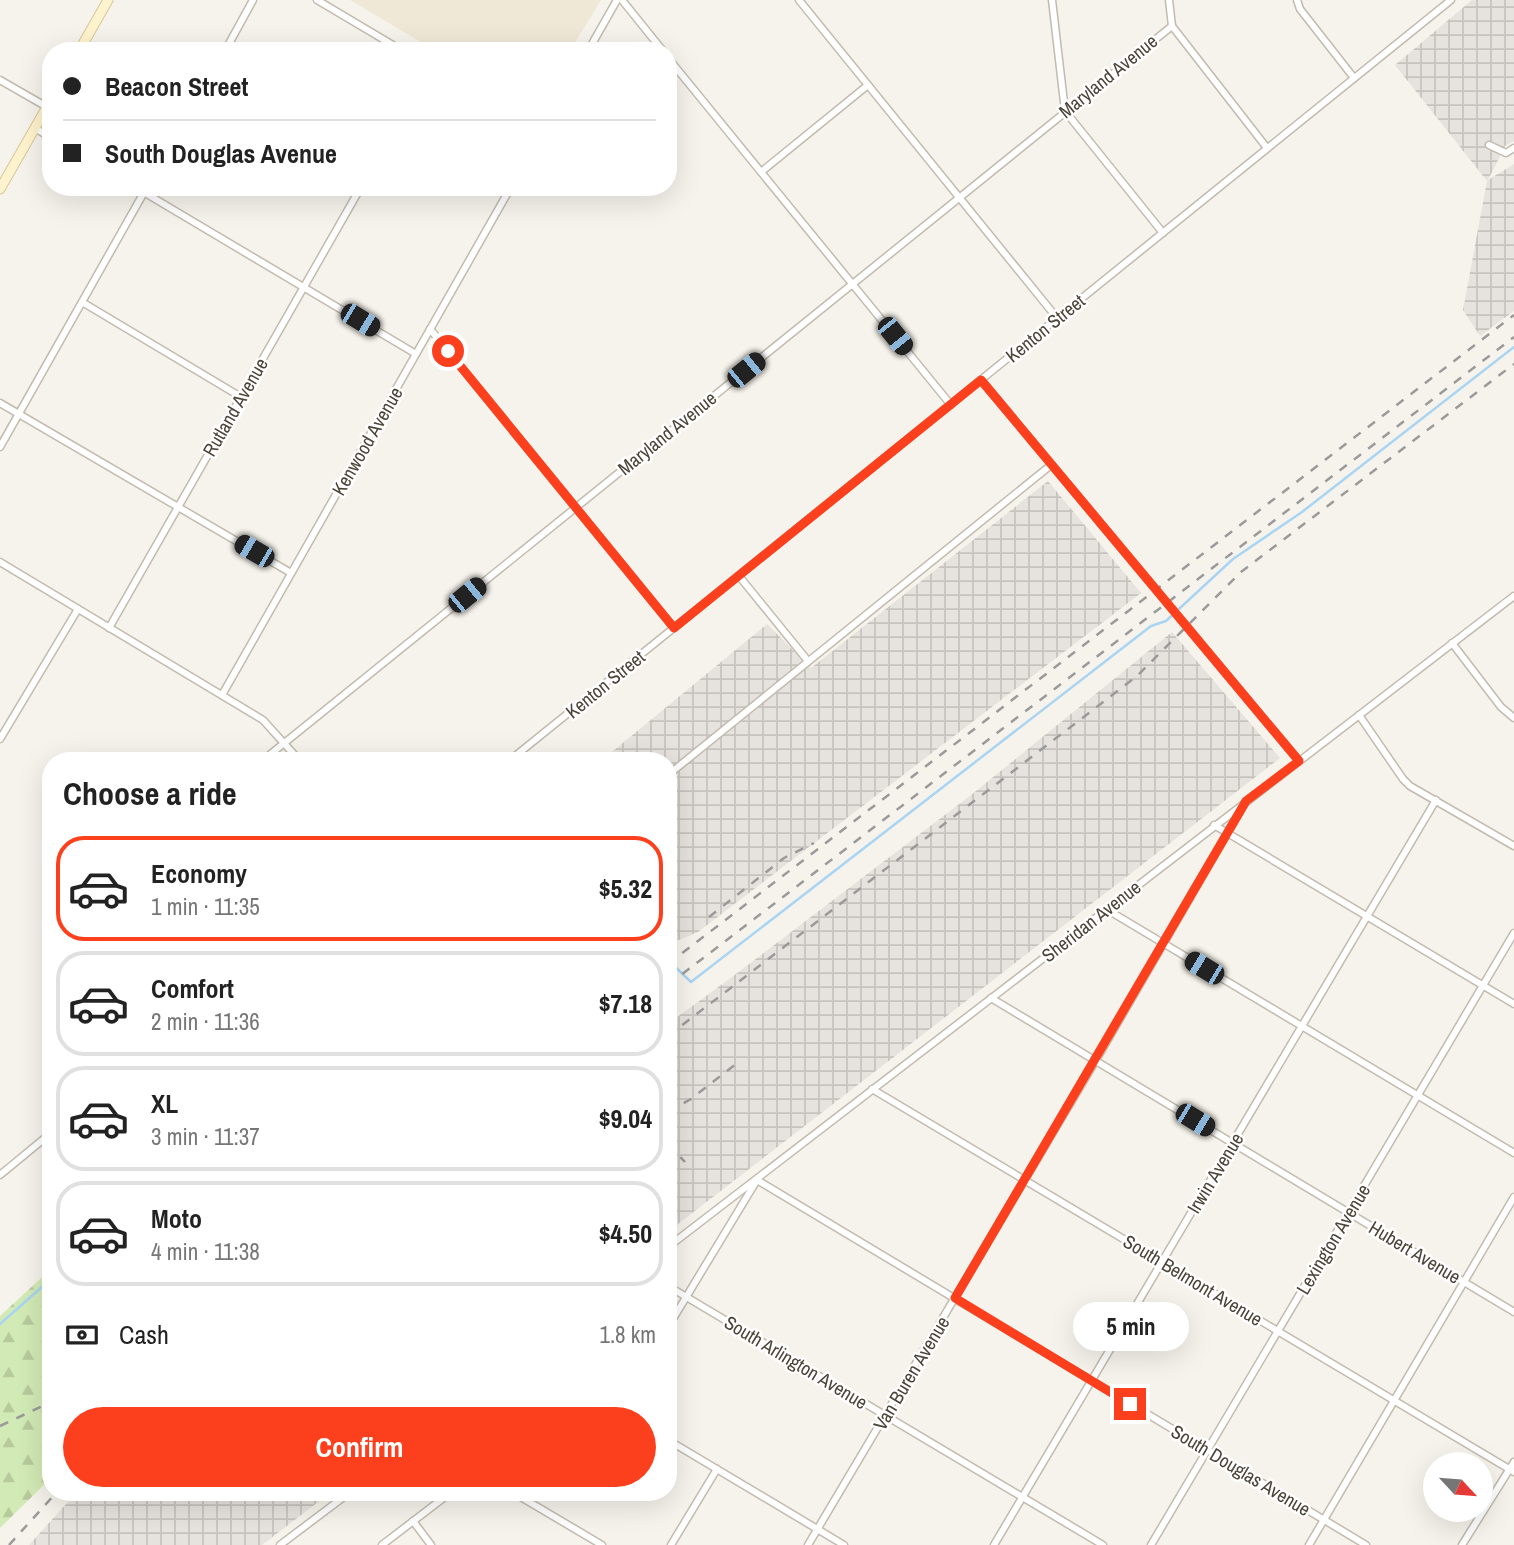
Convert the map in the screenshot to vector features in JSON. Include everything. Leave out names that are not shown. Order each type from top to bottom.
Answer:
[{"type":"street","points":[[84,42],[107,0]]},
{"type":"street","points":[[230,42],[253,0]]},
{"type":"street","points":[[317,0],[388,42]]},
{"type":"street","points":[[593,42],[619,0],[655,42]]},
{"type":"street","points":[[799,0],[1057,318]]},
{"type":"street","points":[[1052,0],[1065,111],[1163,233]]},
{"type":"street","points":[[1168,0],[1172,26],[1268,148]]},
{"type":"street","points":[[1297,0],[1300,9],[1354,78]]},
{"type":"street","name":"Kenton Street","points":[[520,752],[1268,148],[1442,3],[1451,0]]},
{"type":"street","name":"Maryland Avenue","points":[[274,752],[1172,26]]},
{"type":"street","points":[[677,69],[951,405]]},
{"type":"street","points":[[0,80],[42,101]]},
{"type":"street","points":[[761,172],[868,85]]},
{"type":"street","points":[[0,190],[42,116]]},
{"type":"street","points":[[35,128],[42,132]]},
{"type":"street","points":[[1489,145],[1506,153],[1514,148]]},
{"type":"street","points":[[0,447],[143,196]]},
{"type":"street","points":[[156,196],[416,354]]},
{"type":"street","name":"Rutland Avenue","points":[[109,628],[355,196]]},
{"type":"street","name":"Kenwood Avenue","points":[[222,695],[506,196]]},
{"type":"street","points":[[82,302],[241,397]]},
{"type":"street","points":[[430,329],[674,628]]},
{"type":"street","points":[[981,380],[1299,761]]},
{"type":"street","points":[[0,403],[291,573]]},
{"type":"street","points":[[677,768],[1051,464]]},
{"type":"street","points":[[0,562],[263,720],[292,752]]},
{"type":"street","points":[[739,576],[808,661]]},
{"type":"street","name":"Sheridan Avenue","points":[[677,1240],[1514,596]]},
{"type":"street","points":[[0,739],[78,609]]},
{"type":"street","points":[[1452,643],[1501,707],[1514,718]]},
{"type":"street","points":[[1359,715],[1410,786],[1514,846]]},
{"type":"street","name":"Irwin Avenue","points":[[994,1545],[1436,800]]},
{"type":"street","name":"Van Buren Avenue","points":[[807,1545],[1096,1060],[1246,801]]},
{"type":"street","points":[[1214,825],[1514,1004]]},
{"type":"street","points":[[1105,909],[1514,1153]]},
{"type":"street","name":"Lexington Avenue","points":[[1151,1545],[1514,933]]},
{"type":"street","name":"Hubert Avenue","points":[[991,998],[1514,1312]]},
{"type":"street","name":"South Belmont Avenue","points":[[872,1089],[1511,1470]]},
{"type":"street","points":[[0,1164],[3,1173],[42,1140]]},
{"type":"street","points":[[677,1313],[757,1180]]},
{"type":"street","name":"South Douglas Avenue","points":[[757,1180],[1366,1545]]},
{"type":"street","points":[[1309,1545],[1514,1197]]},
{"type":"street","name":"South Arlington Avenue","points":[[677,1291],[1103,1545]]},
{"type":"street","points":[[677,1445],[844,1545]]},
{"type":"street","points":[[1462,1545],[1514,1462]]},
{"type":"street","points":[[671,1545],[717,1469]]},
{"type":"street","points":[[280,1545],[338,1501]]},
{"type":"street","points":[[382,1545],[439,1501]]},
{"type":"street","points":[[528,1501],[602,1545]]},
{"type":"street","points":[[413,1521],[431,1545]]},
{"type":"shaded area","points":[[350,0],[601,0],[575,42],[421,42]]},
{"type":"shaded area","points":[[1472,0],[1514,0],[1514,141],[1505,146],[1488,180],[1514,164],[1514,311],[1480,336],[1463,310],[1487,181],[1395,65]]},
{"type":"shaded area","points":[[1048,481],[1141,593],[698,932],[677,941],[677,752],[612,752],[767,624],[811,668]]},
{"type":"shaded area","points":[[1172,632],[1280,758],[677,1225],[677,1017],[971,795]]},
{"type":"shaded area","points":[[69,1501],[320,1501],[262,1545],[29,1545]]},
{"type":"green space","points":[[42,1277],[42,1487],[0,1528],[0,1316]]},
{"type":"waterway","points":[[677,969],[691,982],[1151,626],[1166,621],[1233,559],[1302,512],[1514,347]]},
{"type":"waterway","points":[[0,1324],[42,1287]]},
{"type":"railway","points":[[677,957],[1514,315]]},
{"type":"railway","points":[[677,978],[1514,337]]},
{"type":"railway","points":[[677,1029],[1137,676],[1241,572],[1514,364]]},
{"type":"railway","points":[[709,917],[784,858],[814,843]]},
{"type":"railway","points":[[677,1107],[741,1060]]},
{"type":"railway","points":[[677,1154],[685,1162]]},
{"type":"railway","points":[[0,1426],[42,1406]]},
{"type":"railway","points":[[9,1545],[49,1501]]},
{"type":"route","points":[[448,351],[674,628],[981,380],[1299,761],[1246,801],[955,1298],[1130,1404]]}]
